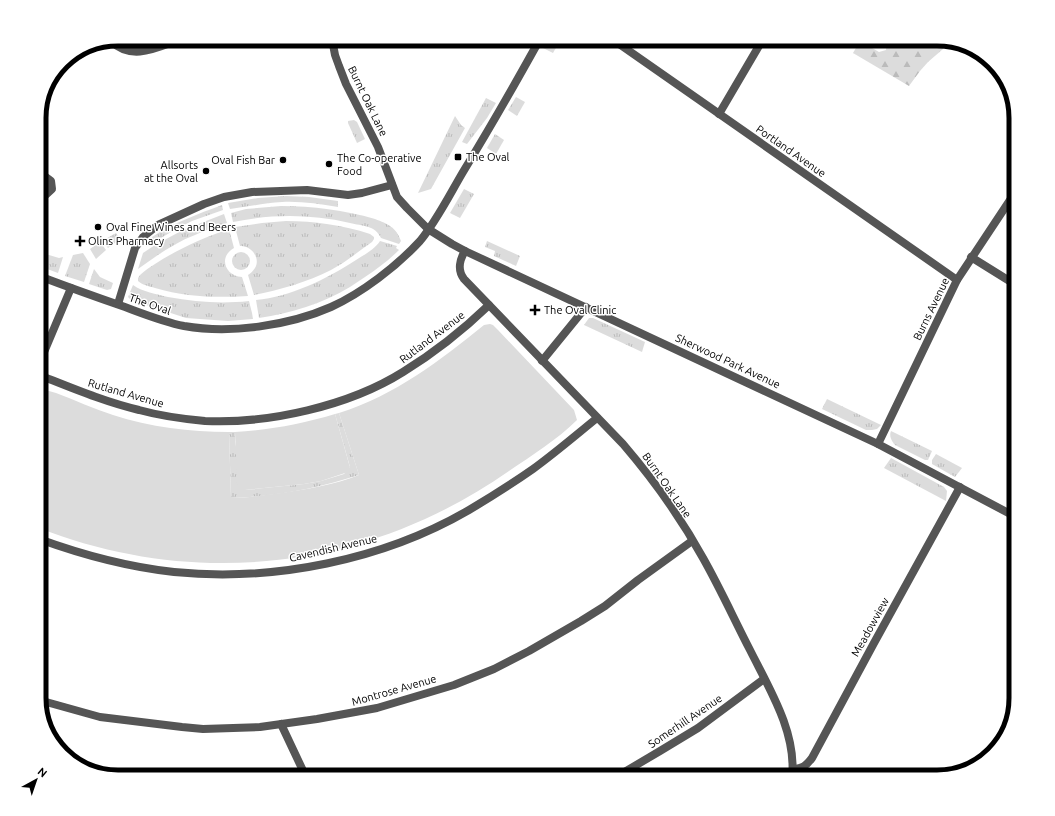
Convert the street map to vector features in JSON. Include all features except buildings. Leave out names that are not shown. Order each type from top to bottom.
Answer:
[{"type":"street","points":[[117,46],[129,52],[136,52],[147,51],[162,46]]},
{"type":"street","name":"Burnt Oak Lane","points":[[333,46],[335,55],[346,84],[378,147],[397,197],[428,229]]},
{"type":"street","name":"The Oval","points":[[392,185],[348,195],[307,190],[252,192],[204,204],[158,226],[143,237],[135,248],[118,304],[158,319],[183,326],[226,330],[250,328],[294,319],[331,307],[363,289],[392,267],[421,239],[443,207],[536,46]]},
{"type":"street","name":"Portland Avenue","points":[[622,46],[957,280]]},
{"type":"street","points":[[719,114],[759,46]]},
{"type":"street","points":[[46,177],[51,181],[52,189],[46,195]]},
{"type":"street","name":"Burns Avenue","points":[[878,444],[957,280],[1009,201]]},
{"type":"street","name":"Sherwood Park Avenue","points":[[428,229],[465,251],[878,444],[1009,513]]},
{"type":"street","name":"Burnt Oak Lane","points":[[465,251],[460,261],[461,276],[623,444],[647,473],[692,540],[709,570],[782,717],[790,738],[793,754],[793,770]]},
{"type":"street","points":[[971,257],[1009,281]]},
{"type":"street","points":[[46,279],[118,304]]},
{"type":"street","points":[[46,347],[71,288]]},
{"type":"street","name":"Rutland Avenue","points":[[46,378],[112,403],[164,416],[205,421],[264,418],[306,411],[370,390],[402,373],[428,356],[467,325],[489,305]]},
{"type":"street","points":[[542,361],[586,307]]},
{"type":"street","name":"Cavendish Avenue","points":[[46,542],[68,550],[115,562],[160,570],[211,574],[239,574],[283,570],[360,556],[418,536],[469,510],[534,468],[597,418]]},
{"type":"street","name":"Meadowview","points":[[798,770],[805,766],[812,758],[960,487]]},
{"type":"street","name":"Montrose Avenue","points":[[46,702],[100,717],[182,727],[210,728],[260,727],[377,708],[454,685],[494,670],[605,606],[692,540]]},
{"type":"street","name":"Somerhill Avenue","points":[[628,770],[698,728],[764,679]]},
{"type":"street","points":[[281,724],[303,770]]},
{"type":"green space","points":[[544,46],[557,46],[553,53],[543,48]]},
{"type":"green space","points":[[857,46],[869,46],[879,52],[886,50],[886,46],[937,46],[942,47],[943,49],[928,62],[909,86],[853,53]]},
{"type":"green space","points":[[516,97],[525,102],[517,116],[508,110]]},
{"type":"green space","points":[[486,98],[496,103],[487,118],[467,144],[462,142]]},
{"type":"green space","points":[[455,116],[465,128],[431,189],[418,193]]},
{"type":"green space","points":[[354,120],[357,122],[365,139],[357,143],[348,123],[348,121]]},
{"type":"green space","points":[[495,134],[504,140],[496,154],[487,148]]},
{"type":"green space","points":[[464,189],[474,194],[460,218],[450,213]]},
{"type":"green space","points":[[286,196],[309,197],[338,201],[338,207],[289,202],[269,203],[230,209],[228,203],[258,198]]},
{"type":"green space","points":[[222,205],[223,210],[192,221],[154,242],[152,237],[168,227]]},
{"type":"green space","points":[[281,206],[328,209],[375,219],[394,229],[401,241],[399,244],[381,238],[372,228],[320,218],[277,216],[233,222],[231,213],[246,209]]},
{"type":"green space","points":[[224,214],[227,223],[172,246],[138,269],[143,253],[155,245],[183,230]]},
{"type":"green space","points":[[286,221],[339,226],[370,234],[374,237],[374,239],[337,267],[322,274],[293,285],[254,295],[248,275],[257,264],[256,256],[248,248],[240,246],[235,227]]},
{"type":"green space","points":[[229,229],[234,248],[226,256],[226,266],[231,273],[242,277],[248,296],[213,297],[190,295],[155,288],[138,281],[138,278],[144,272],[173,253],[200,240]]},
{"type":"green space","points":[[116,233],[120,239],[108,248],[102,241]]},
{"type":"green space","points":[[380,241],[397,246],[396,248],[399,250],[378,268],[352,286],[306,307],[259,318],[256,300],[295,291],[321,280],[366,254]]},
{"type":"green space","points":[[487,241],[520,256],[516,266],[494,256],[495,251],[485,247]]},
{"type":"green space","points":[[100,242],[106,250],[96,259],[90,249]]},
{"type":"green space","points":[[241,252],[247,255],[250,261],[247,267],[241,270],[235,267],[232,261],[235,255]]},
{"type":"green space","points":[[83,253],[90,264],[84,282],[65,276],[73,255]]},
{"type":"green space","points":[[46,254],[59,258],[63,257],[58,273],[46,269]]},
{"type":"green space","points":[[94,269],[100,277],[113,283],[111,289],[107,290],[89,284]]},
{"type":"green space","points":[[133,285],[168,297],[189,300],[208,302],[249,301],[253,319],[228,321],[186,318],[131,300],[128,297]]},
{"type":"green space","points":[[589,318],[593,318],[645,342],[642,352],[584,325]]},
{"type":"green space","points":[[484,325],[493,325],[498,330],[574,410],[577,420],[553,441],[509,471],[455,504],[399,530],[341,548],[281,560],[221,563],[160,559],[99,547],[46,530],[47,391],[56,393],[106,413],[141,423],[185,430],[229,432],[231,498],[281,493],[330,484],[359,475],[339,413],[360,406],[398,387],[433,364]]},
{"type":"green space","points":[[827,399],[881,425],[877,429],[866,430],[822,409]]},
{"type":"green space","points":[[339,413],[359,475],[296,491],[263,496],[231,498],[229,432],[235,432],[235,442],[245,490],[304,484],[321,481],[344,474],[350,467],[335,414]]},
{"type":"green space","points":[[335,414],[350,467],[348,472],[321,481],[304,484],[245,490],[239,488],[237,484],[235,432],[285,426]]},
{"type":"green space","points":[[891,431],[932,451],[928,460],[925,460],[895,445],[890,435]]},
{"type":"green space","points":[[936,454],[962,468],[955,477],[932,464],[932,460]]},
{"type":"green space","points":[[891,458],[944,487],[947,491],[946,501],[884,468]]},
{"type":"place","name":"The Oval","points":[[458,157]]},
{"type":"place","name":"Oval Fish Bar","points":[[283,160]]},
{"type":"place","name":"The Co-operative Food","points":[[329,164]]},
{"type":"place","name":"Allsorts at the Oval","points":[[206,171]]},
{"type":"place","name":"Oval Fine Wines and Beers","points":[[98,227]]},
{"type":"place","name":"Olins Pharmacy","points":[[80,241]]},
{"type":"place","name":"The Oval Clinic","points":[[535,310]]}]
